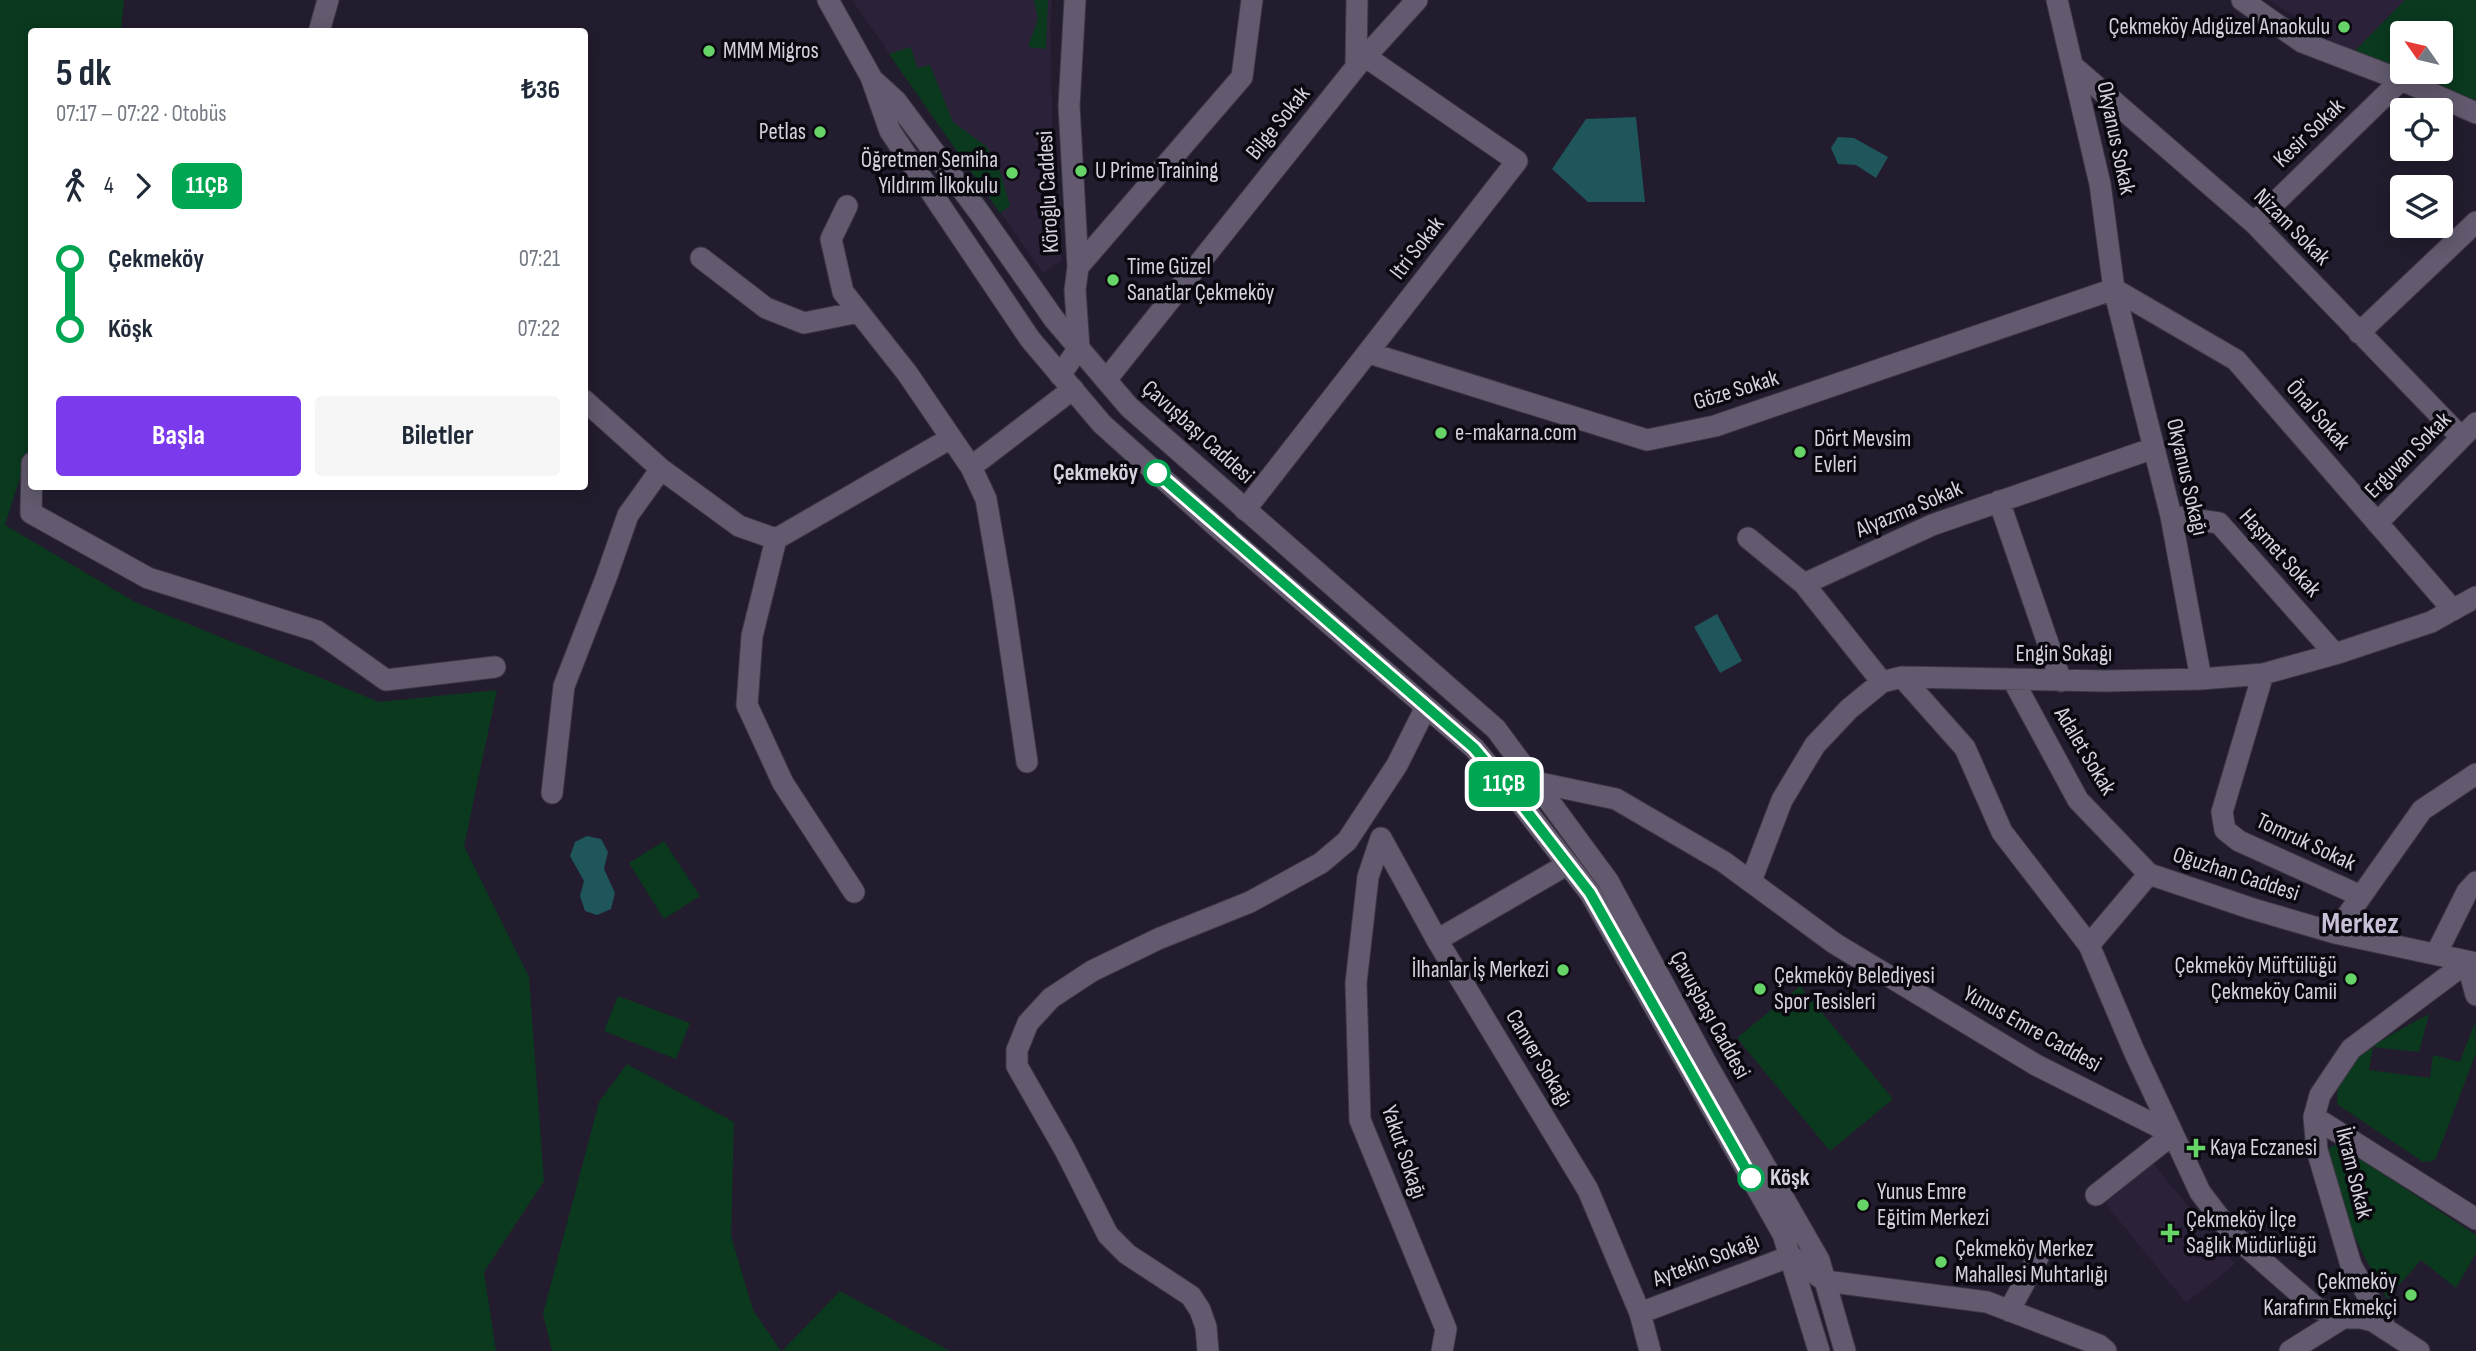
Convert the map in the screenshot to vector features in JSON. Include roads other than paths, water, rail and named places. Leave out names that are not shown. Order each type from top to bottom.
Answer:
[{"type":"street","points":[[320,28],[328,0]]},
{"type":"street","name":"Çavuşbaşı Caddesi","points":[[828,0],[871,77],[890,131],[1030,340],[1110,431],[1217,527],[1474,748],[1590,893],[1783,1234],[1819,1351]]},
{"type":"street","name":"Köroğlu Caddesi","points":[[1075,0],[1069,106],[1078,267],[1075,290],[1079,348]]},
{"type":"street","points":[[1078,267],[1242,77],[1252,0]]},
{"type":"street","points":[[1357,0],[1361,62]]},
{"type":"street","name":"Bilge Sokak","points":[[1106,380],[1361,62],[1417,0]]},
{"type":"street","name":"Okyanus Sokak","points":[[2057,0],[2100,184],[2115,289]]},
{"type":"street","points":[[2242,0],[2302,42],[2390,76]]},
{"type":"street","name":"Itri Sokak","points":[[1245,510],[1517,161],[1361,62]]},
{"type":"street","name":"Nizam Sokak","points":[[2074,67],[2254,223],[2359,333],[2469,430]]},
{"type":"street","name":"Çavuşbaşı Caddesi","points":[[871,77],[895,101],[979,212],[1054,319],[1129,407],[1496,729],[1608,881],[1706,1063],[1819,1260],[1845,1351]]},
{"type":"street","name":"Kesir Sokak","points":[[2254,223],[2397,84]]},
{"type":"street","points":[[2410,84],[2476,113]]},
{"type":"street","points":[[848,205],[831,239],[842,292],[907,373],[971,467],[986,499],[1027,762]]},
{"type":"street","points":[[2359,333],[2476,222]]},
{"type":"street","points":[[701,258],[766,308],[804,323],[859,313]]},
{"type":"street","name":"Göze Sokak","points":[[1369,353],[1647,440],[1715,426],[2115,289]]},
{"type":"street","name":"Okyanus Sokağı","points":[[2115,289],[2171,516],[2201,679]]},
{"type":"street","name":"Önal Sokak","points":[[2115,289],[2236,360],[2453,610]]},
{"type":"street","points":[[971,467],[1066,382],[1079,348]]},
{"type":"street","points":[[588,404],[661,469],[739,526],[776,539]]},
{"type":"street","name":"Erguvan Sokak","points":[[2377,523],[2469,430]]},
{"type":"street","points":[[854,892],[783,783],[747,705],[752,636],[776,539],[951,438]]},
{"type":"street","name":"Alyazma Sokak","points":[[1804,584],[1932,525],[2154,448]]},
{"type":"street","points":[[552,793],[564,686],[628,515],[661,469]]},
{"type":"street","points":[[31,490],[31,513],[148,578],[317,631],[386,680],[495,667]]},
{"type":"street","points":[[1999,501],[2061,681]]},
{"type":"street","name":"Haşmet Sokak","points":[[2171,516],[2220,523],[2335,654]]},
{"type":"street","points":[[1748,538],[1804,584],[1892,680],[1965,748],[2002,832],[2089,945],[2134,1051],[2200,1192],[2232,1234],[2315,1307],[2343,1318],[2361,1318],[2386,1329],[2419,1351]]},
{"type":"street","name":"Engin Sokağı","points":[[1892,680],[2201,679],[2263,674],[2335,654],[2431,622],[2476,597]]},
{"type":"street","name":"Tomruk Sokak","points":[[2263,674],[2221,812],[2225,830],[2239,841],[2361,896]]},
{"type":"street","points":[[1751,881],[1782,800],[1815,745],[1849,709],[1892,680]]},
{"type":"street","name":"Adalet Sokak","points":[[2013,680],[2078,800],[2149,874]]},
{"type":"street","points":[[1208,1351],[1206,1327],[1191,1296],[1127,1254],[1108,1235],[1065,1150],[1017,1066],[1017,1050],[1028,1023],[1051,998],[1092,971],[1158,939],[1250,902],[1321,863],[1347,841],[1397,765],[1426,707]]},
{"type":"street","points":[[2335,933],[2422,810],[2476,774]]},
{"type":"street","points":[[1514,795],[1535,782]]},
{"type":"street","name":"Yunus Emre Caddesi","points":[[1535,782],[1616,799],[1724,862],[1834,943],[2036,1065],[2173,1134]]},
{"type":"street","points":[[1381,790],[1381,838]]},
{"type":"street","name":"Yakut Sokağı","points":[[1381,838],[1368,877],[1356,983],[1360,1120],[1446,1329],[1442,1351]]},
{"type":"street","name":"Canver Sokağı","points":[[1381,838],[1437,940],[1588,1190],[1640,1313],[1650,1351]]},
{"type":"street","points":[[1437,940],[1567,864]]},
{"type":"street","name":"Oğuzhan Caddesi","points":[[2089,945],[2149,874],[2335,933],[2471,962]]},
{"type":"street","points":[[2436,954],[2467,892],[2476,882]]},
{"type":"street","points":[[2471,962],[2476,995]]},
{"type":"street","name":"İkram Sokak","points":[[2386,1329],[2351,1265],[2317,1150],[2314,1117],[2320,1095],[2351,1049],[2471,962]]},
{"type":"street","points":[[2314,1117],[2476,1219]]},
{"type":"street","points":[[2096,1195],[2173,1134]]},
{"type":"street","points":[[2009,1311],[2043,1248]]},
{"type":"street","points":[[1791,1256],[1825,1281],[1987,1302],[2099,1345],[2106,1351]]},
{"type":"street","name":"Aytekin Sokağı","points":[[1640,1313],[1791,1256]]},
{"type":"street","points":[[2290,1351],[2343,1318]]},
{"type":"place","name":"Çekmeköy Adıgüzel Anaokulu","points":[[2344,27]]},
{"type":"place","name":"MMM Migros","points":[[709,51]]},
{"type":"place","name":"Petlas","points":[[820,132]]},
{"type":"place","name":"U Prime Training","points":[[1081,171]]},
{"type":"place","name":"Öğretmen Semiha Yıldırım İlkokulu","points":[[1012,173]]},
{"type":"place","name":"Time Güzel Sanatlar Çekmeköy","points":[[1113,280]]},
{"type":"place","name":"e-makarna.com","points":[[1441,433]]},
{"type":"place","name":"Dört Mevsim Evleri","points":[[1800,452]]},
{"type":"place","name":"Çekmeköy","points":[[1157,473]]},
{"type":"place","name":"İlhanlar İş Merkezi","points":[[1563,970]]},
{"type":"place","name":"Çekmeköy Müftülüğü Çekmeköy Camii","points":[[2351,979]]},
{"type":"place","name":"Çekmeköy Belediyesi Spor Tesisleri","points":[[1760,989]]},
{"type":"place","name":"Kaya Eczanesi","points":[[2196,1148]]},
{"type":"place","name":"Köşk","points":[[1751,1178]]},
{"type":"place","name":"Yunus Emre Eğitim Merkezi","points":[[1863,1205]]},
{"type":"place","name":"Çekmeköy İlçe Sağlık Müdürlüğü","points":[[2170,1233]]},
{"type":"place","name":"Çekmeköy Merkez Mahallesi Muhtarlığı","points":[[1941,1262]]},
{"type":"place","name":"Çekmeköy Karafırın Ekmekçi","points":[[2411,1295]]},
{"type":"district","name":"Merkez","points":[[2360,924]]}]
